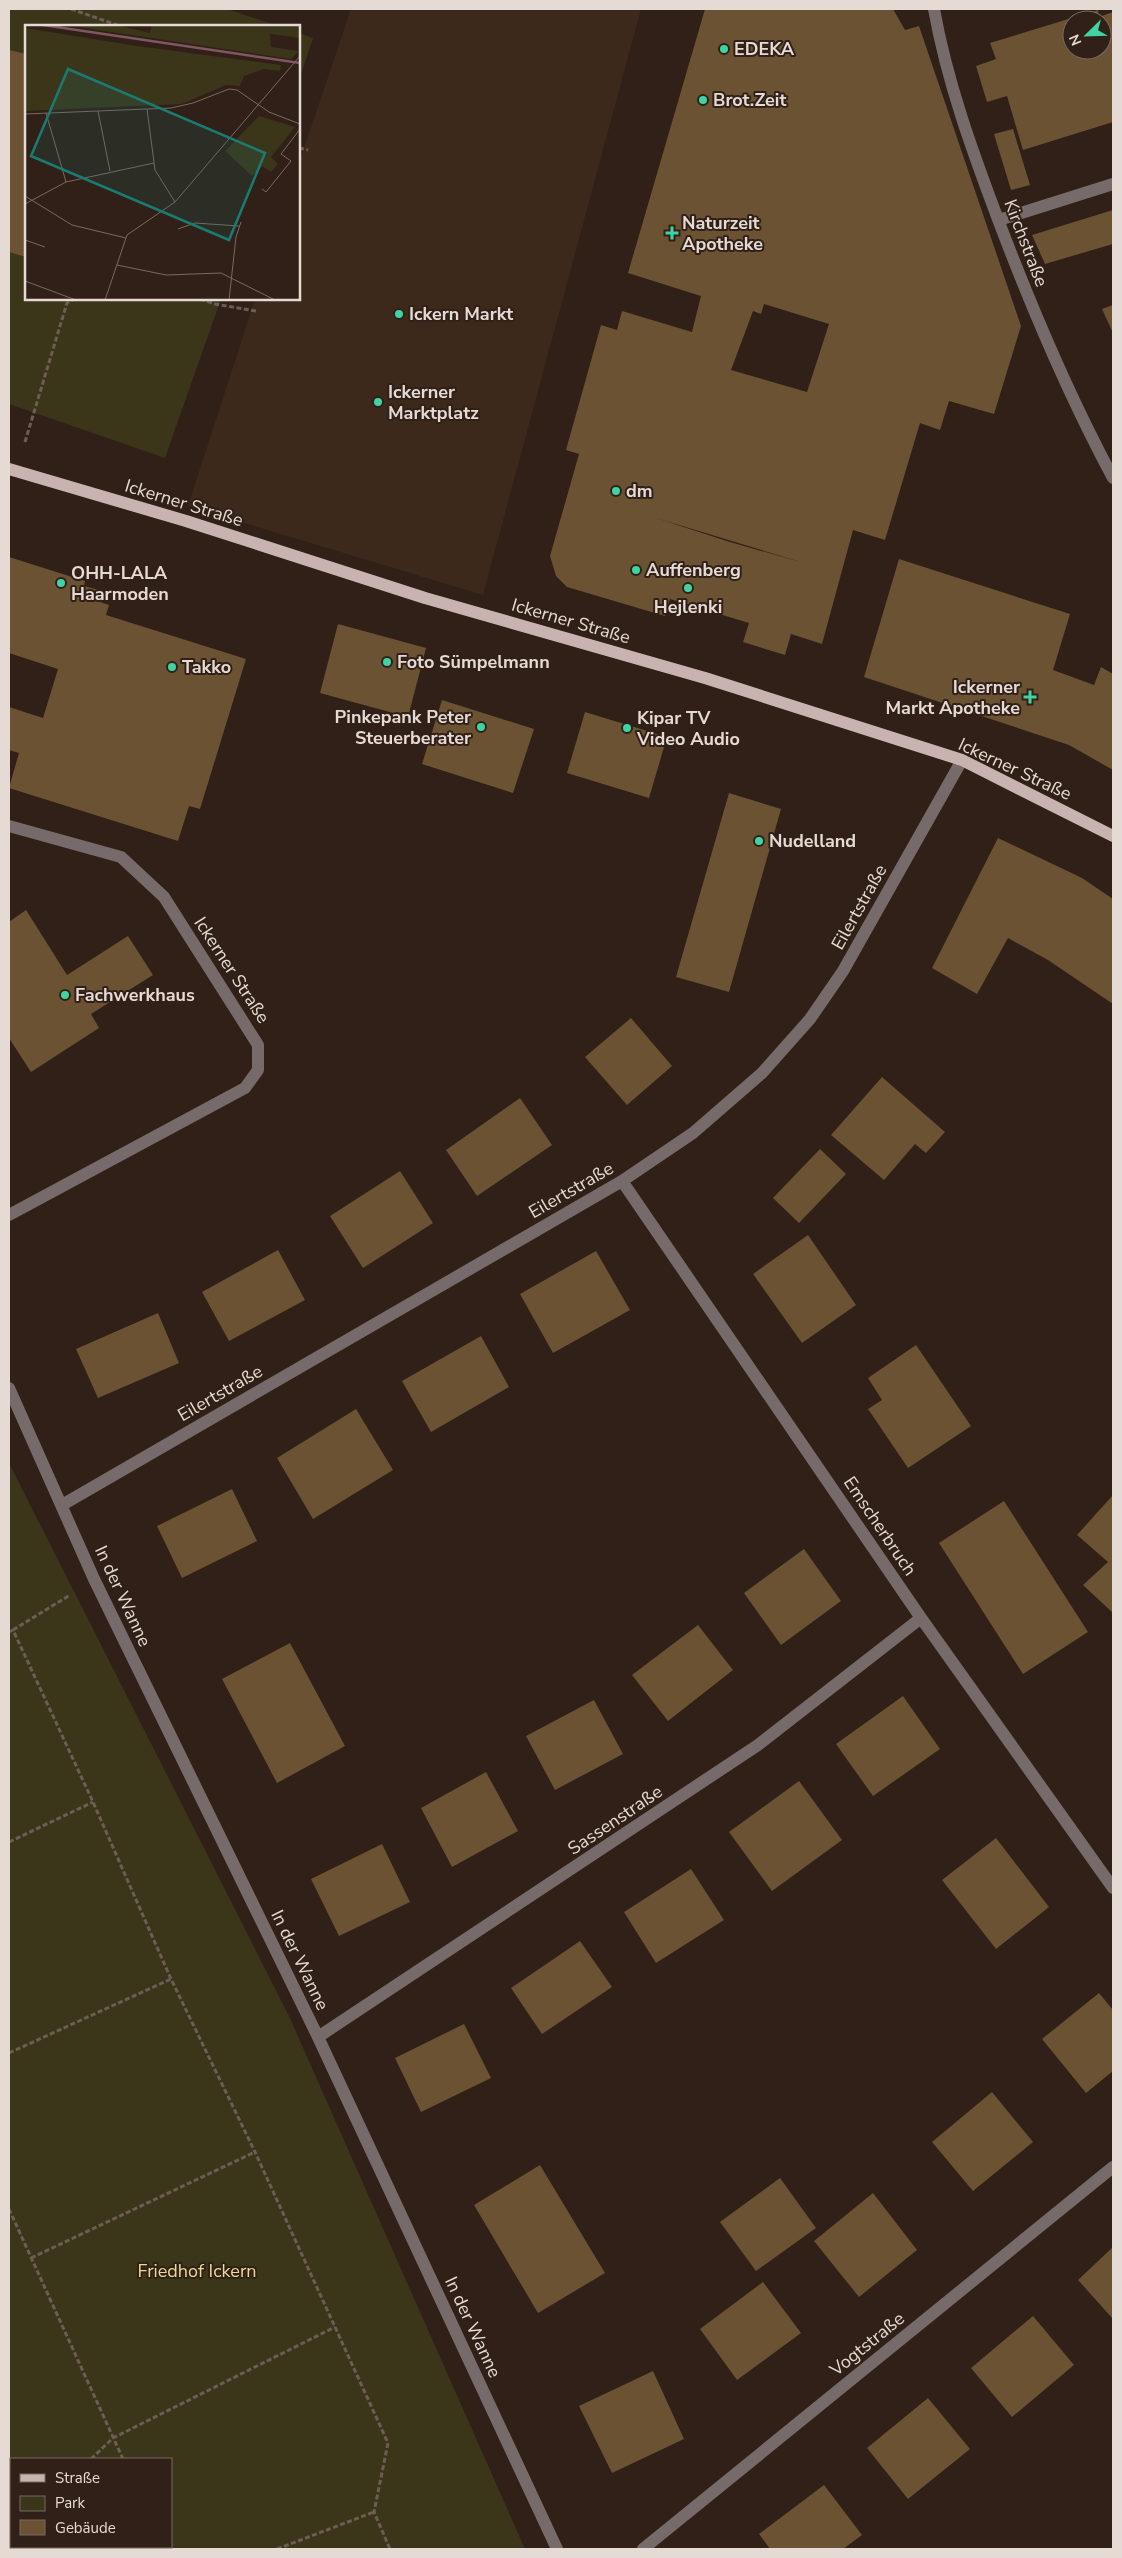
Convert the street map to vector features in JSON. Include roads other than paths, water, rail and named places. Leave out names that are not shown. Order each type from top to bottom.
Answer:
[{"type":"main road","name":"Ickerner Straße","points":[[12,470],[186,521],[425,598],[705,678],[962,760],[1113,836]]},
{"type":"street","name":"Kirchstraße","points":[[934,9],[968,139],[998,220],[1029,301],[1113,478]]},
{"type":"street","points":[[998,220],[1113,184]]},
{"type":"street","name":"Eilertstraße","points":[[62,1505],[622,1180],[692,1133],[762,1073],[810,1019],[843,971],[962,760]]},
{"type":"street","name":"Ickerner Straße","points":[[9,826],[121,857],[164,897],[258,1044],[258,1070],[245,1088],[9,1215]]},
{"type":"street","name":"Emscherbruch","points":[[622,1180],[921,1618],[1113,1888]]},
{"type":"street","name":"In der Wanne","points":[[9,1388],[94,1579],[318,2037],[557,2549]]},
{"type":"street","name":"Sassenstraße","points":[[318,2037],[758,1745],[921,1618]]},
{"type":"street","name":"Vogtstraße","points":[[643,2549],[1113,2167]]},
{"type":"place","name":"EDEKA","points":[[724,49]]},
{"type":"place","name":"Brot.Zeit","points":[[703,100]]},
{"type":"place","name":"Naturzeit Apotheke","points":[[672,233]]},
{"type":"place","name":"Ickern Markt","points":[[399,314]]},
{"type":"place","name":"Ickerner Marktplatz","points":[[378,402]]},
{"type":"place","name":"dm","points":[[616,491]]},
{"type":"place","name":"Auffenberg","points":[[636,570]]},
{"type":"place","name":"OHH-LALA Haarmoden","points":[[61,583]]},
{"type":"place","name":"Hejlenki","points":[[688,588]]},
{"type":"place","name":"Foto Sümpelmann","points":[[387,662]]},
{"type":"place","name":"Takko","points":[[172,667]]},
{"type":"place","name":"Ickerner Markt Apotheke","points":[[1030,697]]},
{"type":"place","name":"Pinkepank Peter Steuerberater","points":[[481,727]]},
{"type":"place","name":"Kipar TV Video Audio","points":[[627,728]]},
{"type":"place","name":"Nudelland","points":[[759,841]]},
{"type":"place","name":"Fachwerkhaus","points":[[65,995]]},
{"type":"park label","name":"Friedhof Ickern","points":[[197,2271]]}]
